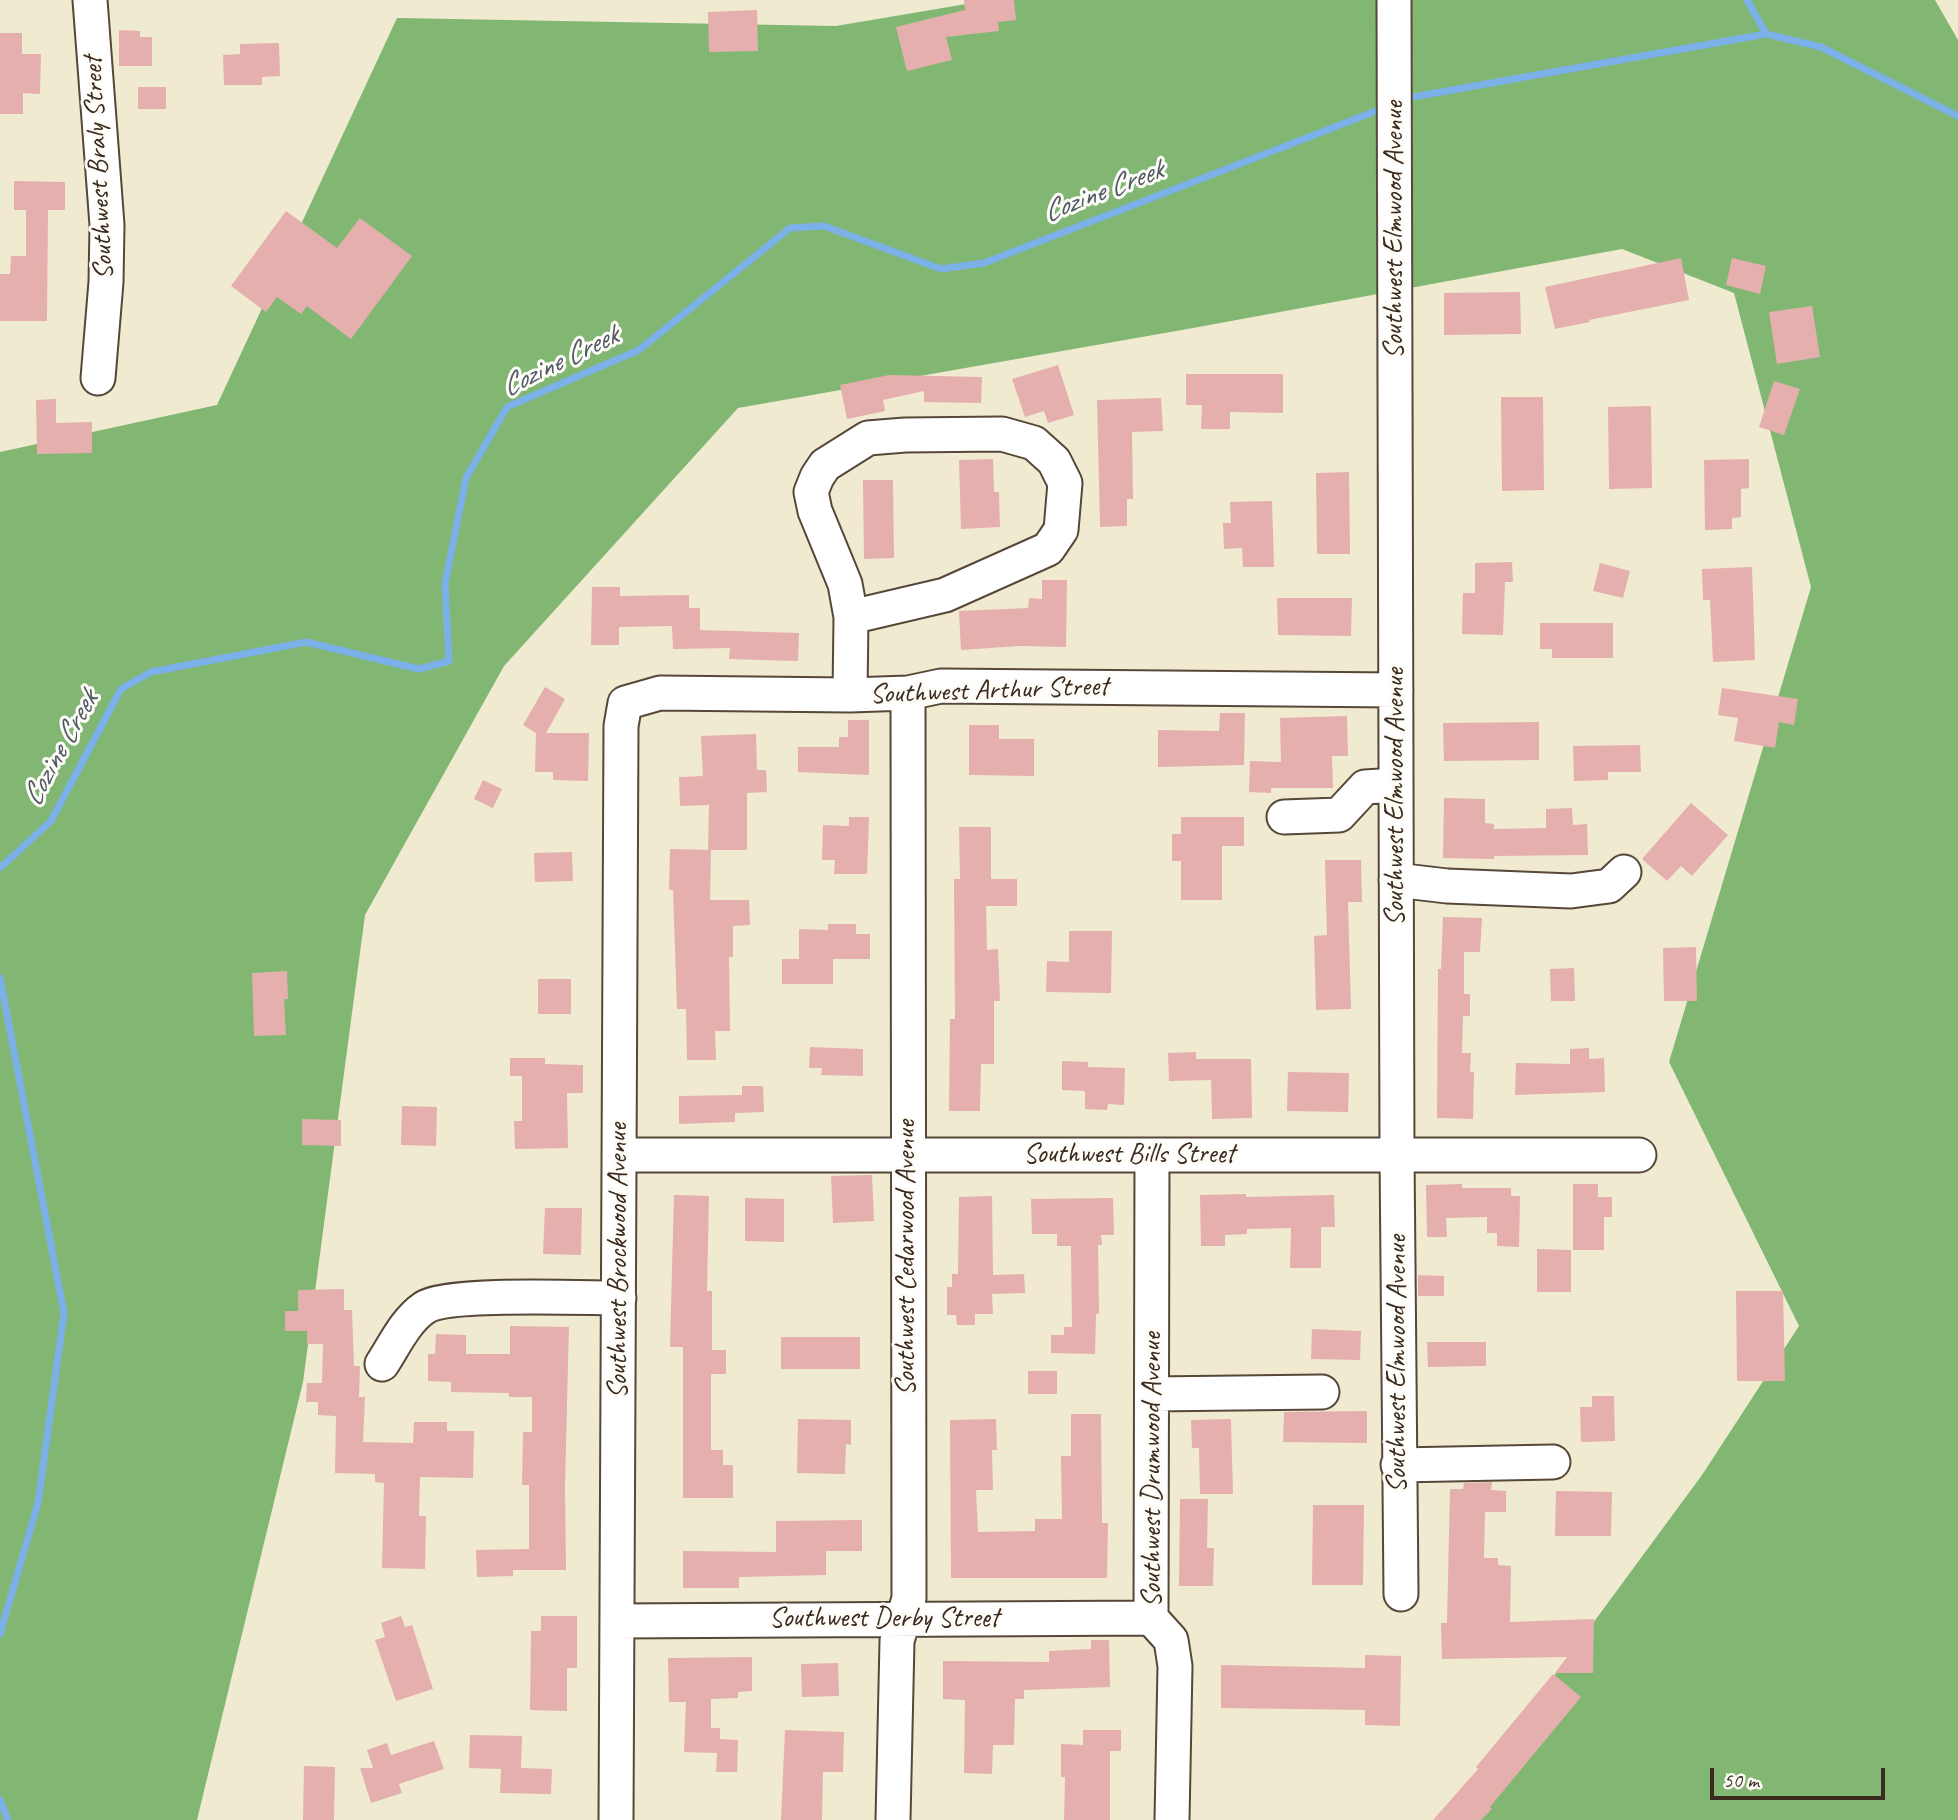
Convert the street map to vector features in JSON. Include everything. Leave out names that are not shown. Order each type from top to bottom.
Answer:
[{"type":"street","name":"Southwest Braly Street","points":[[90,0],[107,225],[106,282],[98,378]]},
{"type":"street","name":"Southwest Elmwood Avenue","points":[[1394,0],[1398,1465],[1401,1594]]},
{"type":"street","points":[[850,695],[851,617],[845,584],[815,511],[811,492],[825,465],[868,438],[905,435],[1002,434],[1034,443],[1054,461],[1065,483],[1061,530],[1048,550],[945,595],[851,617]]},
{"type":"street","name":"Southwest Arthur Street","points":[[625,703],[660,694],[908,694],[941,687],[1396,690]]},
{"type":"street","name":"Southwest Cedarwood Avenue","points":[[893,1820],[897,1641],[909,1598],[908,694]]},
{"type":"street","name":"Southwest Brockwood Avenue","points":[[617,1820],[621,726],[625,703]]},
{"type":"street","points":[[1284,817],[1339,815],[1365,788],[1396,785]]},
{"type":"street","points":[[1396,880],[1447,886],[1571,891],[1609,886],[1624,872]]},
{"type":"street","name":"Southwest Bills Street","points":[[619,1155],[1639,1156]]},
{"type":"street","name":"Southwest Drumwood Avenue","points":[[1152,1155],[1151,1618],[1171,1640],[1175,1666],[1172,1820]]},
{"type":"street","points":[[382,1364],[413,1317],[427,1306],[454,1299],[619,1298]]},
{"type":"street","points":[[1152,1394],[1322,1392]]},
{"type":"street","points":[[1398,1465],[1553,1462]]},
{"type":"street","name":"Southwest Derby Street","points":[[617,1621],[1151,1618]]},
{"type":"green space","points":[[990,0],[1935,0],[1958,40],[1958,1820],[1448,1820],[1702,1475],[1799,1326],[1669,1062],[1811,587],[1734,293],[1622,249],[738,408],[504,666],[365,915],[303,1382],[197,1820],[0,1820],[0,452],[217,405],[397,18],[836,26]]},
{"type":"building","points":[[964,0],[1014,0],[1016,20],[998,22],[999,31],[946,37],[952,60],[907,71],[896,27],[965,10]]},
{"type":"building","points":[[757,10],[758,51],[709,52],[708,12]]},
{"type":"building","points":[[119,30],[140,31],[140,37],[152,37],[152,66],[119,66]]},
{"type":"building","points":[[0,33],[22,33],[22,54],[41,54],[40,94],[23,93],[23,114],[0,114]]},
{"type":"building","points":[[279,43],[280,76],[262,77],[262,85],[224,85],[223,55],[240,54],[240,44]]},
{"type":"building","points":[[138,87],[166,87],[166,109],[138,109]]},
{"type":"building","points":[[14,181],[65,182],[65,210],[48,210],[47,321],[0,321],[0,274],[10,274],[11,256],[26,256],[26,210],[14,210]]},
{"type":"building","points":[[286,211],[337,248],[360,218],[412,256],[351,339],[307,306],[301,314],[277,297],[266,312],[231,286]]},
{"type":"building","points":[[1681,258],[1689,300],[1555,329],[1545,287]]},
{"type":"building","points":[[1732,258],[1766,266],[1760,294],[1726,285]]},
{"type":"building","points":[[1520,292],[1521,334],[1444,335],[1444,293]]},
{"type":"building","points":[[1812,306],[1820,357],[1777,364],[1769,312]]},
{"type":"building","points":[[1058,365],[1074,415],[1048,423],[1044,411],[1025,417],[1012,379]]},
{"type":"building","points":[[1186,374],[1283,374],[1283,413],[1230,412],[1230,429],[1201,429],[1202,405],[1186,405]]},
{"type":"building","points":[[889,375],[982,377],[981,403],[924,402],[924,391],[883,400],[885,411],[847,419],[840,385]]},
{"type":"building","points":[[1774,381],[1800,389],[1784,435],[1759,427]]},
{"type":"building","points":[[1501,397],[1543,397],[1544,490],[1502,491]]},
{"type":"building","points":[[1161,398],[1163,431],[1132,432],[1133,499],[1127,499],[1127,526],[1100,527],[1097,400]]},
{"type":"building","points":[[56,399],[56,423],[92,422],[92,453],[37,454],[36,400]]},
{"type":"building","points":[[1651,406],[1652,488],[1609,489],[1608,407]]},
{"type":"building","points":[[993,459],[994,492],[999,492],[1000,527],[961,529],[959,460]]},
{"type":"building","points":[[1749,459],[1749,488],[1741,489],[1741,517],[1732,518],[1732,529],[1705,530],[1704,460]]},
{"type":"building","points":[[1349,472],[1350,554],[1317,554],[1316,473]]},
{"type":"building","points":[[863,480],[893,480],[894,558],[864,559]]},
{"type":"building","points":[[1272,501],[1274,567],[1243,567],[1242,548],[1224,549],[1223,523],[1231,523],[1230,502]]},
{"type":"building","points":[[1512,562],[1513,582],[1505,582],[1503,635],[1462,634],[1463,593],[1475,593],[1475,563]]},
{"type":"building","points":[[1600,563],[1630,571],[1623,598],[1593,591]]},
{"type":"building","points":[[1752,567],[1755,660],[1713,662],[1710,600],[1703,600],[1702,569]]},
{"type":"building","points":[[1042,580],[1067,580],[1066,647],[1019,646],[961,650],[959,611],[1028,608],[1029,598],[1042,599]]},
{"type":"building","points":[[592,587],[620,587],[620,596],[689,595],[689,608],[700,608],[700,630],[799,633],[798,661],[729,659],[730,648],[673,649],[672,626],[619,627],[619,645],[591,645]]},
{"type":"building","points":[[1277,598],[1352,598],[1351,636],[1278,635]]},
{"type":"building","points":[[1540,623],[1613,623],[1613,658],[1552,658],[1552,649],[1540,649]]},
{"type":"building","points":[[545,687],[565,699],[546,733],[589,733],[588,781],[553,780],[553,772],[535,772],[536,733],[523,725]]},
{"type":"building","points":[[1722,688],[1798,699],[1794,725],[1779,722],[1775,748],[1734,741],[1738,718],[1718,715]]},
{"type":"building","points":[[1220,713],[1245,713],[1244,765],[1158,767],[1158,730],[1219,731]]},
{"type":"building","points":[[1347,716],[1348,756],[1332,756],[1333,788],[1271,788],[1271,793],[1249,792],[1250,761],[1281,762],[1280,718]]},
{"type":"building","points":[[848,720],[869,720],[869,775],[798,772],[798,747],[839,747],[839,737],[848,737]]},
{"type":"building","points":[[1539,722],[1539,760],[1444,761],[1443,723]]},
{"type":"building","points":[[969,725],[999,725],[999,739],[1034,739],[1034,776],[969,775]]},
{"type":"building","points":[[756,734],[757,770],[766,770],[767,792],[747,793],[747,850],[708,850],[709,805],[680,806],[679,777],[703,776],[701,736]]},
{"type":"building","points":[[1640,745],[1641,772],[1608,772],[1608,780],[1574,781],[1573,746]]},
{"type":"building","points":[[483,780],[502,789],[493,808],[474,799]]},
{"type":"building","points":[[1444,798],[1485,799],[1485,823],[1494,824],[1494,829],[1546,828],[1546,809],[1572,808],[1573,825],[1587,824],[1588,855],[1443,858]]},
{"type":"building","points":[[1691,803],[1728,835],[1692,876],[1681,866],[1667,881],[1642,859]]},
{"type":"building","points":[[849,817],[869,817],[867,874],[834,874],[835,860],[822,860],[823,825],[849,826]]},
{"type":"building","points":[[1181,817],[1244,817],[1244,846],[1222,846],[1222,900],[1181,900],[1181,861],[1172,861],[1172,834],[1181,834]]},
{"type":"building","points":[[959,827],[991,827],[991,879],[1017,879],[1017,906],[986,906],[987,950],[998,949],[1000,1001],[994,1001],[994,1064],[981,1064],[980,1111],[949,1111],[950,1019],[955,1019],[954,879],[960,879]]},
{"type":"building","points":[[670,849],[711,850],[710,900],[749,900],[750,925],[733,926],[733,957],[729,957],[730,1031],[715,1031],[716,1060],[687,1060],[686,1009],[677,1009],[673,890],[669,890]]},
{"type":"building","points":[[572,852],[573,881],[535,882],[534,853]]},
{"type":"building","points":[[1325,860],[1361,860],[1362,902],[1348,902],[1351,1009],[1316,1010],[1314,936],[1327,935]]},
{"type":"building","points":[[1443,917],[1482,918],[1480,952],[1464,952],[1464,994],[1470,994],[1470,1016],[1463,1016],[1462,1053],[1471,1053],[1470,1072],[1474,1072],[1473,1119],[1437,1118],[1438,969],[1441,969]]},
{"type":"building","points":[[828,924],[856,924],[856,934],[870,934],[870,959],[833,959],[833,984],[782,984],[782,959],[799,959],[799,929],[828,930]]},
{"type":"building","points":[[1069,931],[1112,931],[1111,993],[1046,992],[1047,961],[1069,962]]},
{"type":"building","points":[[1696,947],[1697,1001],[1664,1001],[1663,948]]},
{"type":"building","points":[[1574,968],[1575,1001],[1551,1001],[1550,969]]},
{"type":"building","points":[[287,971],[288,999],[284,999],[286,1035],[254,1036],[252,973]]},
{"type":"building","points":[[538,979],[571,979],[571,1014],[538,1014]]},
{"type":"building","points":[[810,1047],[863,1049],[863,1076],[821,1075],[822,1068],[809,1068]]},
{"type":"building","points":[[1589,1048],[1589,1059],[1604,1058],[1605,1092],[1515,1095],[1516,1063],[1570,1064],[1570,1049]]},
{"type":"building","points":[[1196,1052],[1196,1059],[1251,1059],[1252,1118],[1212,1119],[1211,1080],[1169,1081],[1168,1053]]},
{"type":"building","points":[[510,1058],[545,1058],[545,1064],[583,1065],[583,1093],[567,1093],[568,1148],[515,1149],[514,1121],[522,1121],[522,1076],[510,1076]]},
{"type":"building","points":[[1062,1061],[1088,1062],[1088,1067],[1125,1068],[1124,1105],[1108,1104],[1107,1110],[1085,1109],[1085,1091],[1062,1090]]},
{"type":"building","points":[[1288,1072],[1349,1073],[1348,1112],[1287,1111]]},
{"type":"building","points":[[742,1086],[763,1086],[764,1112],[735,1113],[735,1122],[679,1124],[679,1096],[742,1095]]},
{"type":"building","points":[[402,1106],[437,1107],[436,1146],[401,1145]]},
{"type":"building","points":[[302,1119],[341,1120],[341,1146],[302,1145]]},
{"type":"building","points":[[872,1175],[874,1221],[833,1223],[831,1176]]},
{"type":"building","points":[[1462,1184],[1462,1188],[1511,1188],[1511,1196],[1520,1196],[1519,1247],[1497,1246],[1497,1233],[1487,1233],[1487,1217],[1446,1218],[1447,1237],[1427,1237],[1426,1185]]},
{"type":"building","points":[[1573,1184],[1598,1184],[1598,1197],[1612,1197],[1612,1217],[1604,1217],[1604,1250],[1573,1250]]},
{"type":"building","points":[[1246,1194],[1246,1197],[1334,1195],[1335,1227],[1321,1227],[1321,1268],[1290,1268],[1291,1228],[1247,1229],[1247,1234],[1225,1235],[1225,1246],[1201,1246],[1200,1195]]},
{"type":"building","points":[[674,1195],[709,1196],[707,1291],[712,1291],[712,1350],[726,1350],[726,1374],[711,1374],[711,1450],[723,1450],[723,1465],[733,1465],[733,1498],[683,1498],[683,1347],[670,1347]]},
{"type":"building","points":[[992,1196],[993,1275],[1024,1274],[1025,1293],[992,1294],[993,1314],[975,1314],[975,1325],[957,1325],[956,1315],[947,1315],[947,1287],[952,1287],[952,1274],[958,1274],[959,1197]]},
{"type":"building","points":[[745,1198],[784,1199],[784,1242],[745,1241]]},
{"type":"building","points":[[1113,1198],[1114,1235],[1101,1235],[1102,1245],[1098,1245],[1099,1314],[1096,1314],[1095,1354],[1051,1353],[1051,1335],[1064,1335],[1064,1327],[1072,1327],[1071,1246],[1057,1246],[1057,1234],[1032,1234],[1031,1199]]},
{"type":"building","points":[[545,1208],[582,1208],[581,1255],[543,1254]]},
{"type":"building","points":[[1537,1249],[1571,1250],[1571,1292],[1537,1292]]},
{"type":"building","points":[[1418,1275],[1444,1276],[1444,1296],[1418,1296]]},
{"type":"building","points":[[344,1289],[344,1310],[352,1310],[354,1366],[360,1366],[359,1397],[365,1397],[363,1442],[413,1443],[414,1422],[447,1422],[447,1431],[474,1431],[473,1478],[420,1477],[419,1516],[426,1516],[425,1569],[382,1568],[384,1483],[375,1482],[375,1474],[335,1473],[336,1416],[318,1415],[318,1402],[306,1402],[307,1383],[322,1383],[323,1344],[307,1344],[307,1331],[285,1331],[285,1311],[298,1311],[298,1290]]},
{"type":"building","points":[[1736,1291],[1783,1291],[1785,1381],[1737,1381]]},
{"type":"building","points":[[510,1326],[569,1327],[566,1570],[513,1570],[513,1576],[477,1577],[476,1550],[529,1549],[529,1485],[522,1485],[523,1432],[532,1432],[532,1397],[509,1397],[509,1393],[451,1392],[451,1382],[428,1381],[428,1354],[435,1354],[436,1334],[466,1335],[466,1354],[510,1354]]},
{"type":"building","points":[[1312,1329],[1361,1331],[1360,1360],[1311,1359]]},
{"type":"building","points":[[781,1337],[860,1337],[860,1369],[781,1369]]},
{"type":"building","points":[[1427,1342],[1486,1342],[1486,1366],[1428,1367]]},
{"type":"building","points":[[1028,1371],[1057,1371],[1057,1394],[1028,1394]]},
{"type":"building","points":[[1592,1396],[1614,1396],[1615,1441],[1581,1442],[1580,1407],[1592,1407]]},
{"type":"building","points":[[1367,1411],[1367,1443],[1283,1442],[1284,1412]]},
{"type":"building","points":[[1071,1414],[1101,1414],[1102,1523],[1108,1523],[1107,1578],[951,1578],[950,1420],[996,1419],[997,1450],[992,1450],[993,1490],[976,1490],[978,1532],[1035,1531],[1035,1519],[1062,1519],[1061,1456],[1071,1456]]},
{"type":"building","points":[[798,1419],[851,1420],[851,1445],[846,1444],[845,1474],[797,1473]]},
{"type":"building","points":[[1231,1419],[1233,1494],[1200,1494],[1199,1448],[1192,1448],[1191,1420]]},
{"type":"building","points":[[1492,1482],[1491,1490],[1506,1491],[1506,1512],[1485,1512],[1484,1558],[1498,1558],[1498,1565],[1511,1566],[1510,1622],[1594,1619],[1593,1673],[1555,1673],[1567,1657],[1442,1659],[1441,1623],[1447,1623],[1450,1489],[1463,1489],[1464,1483]]},
{"type":"building","points":[[1556,1491],[1612,1492],[1611,1536],[1555,1536]]},
{"type":"building","points":[[1180,1499],[1208,1499],[1207,1548],[1214,1548],[1213,1586],[1179,1586]]},
{"type":"building","points":[[1313,1505],[1364,1505],[1363,1585],[1312,1585]]},
{"type":"building","points":[[862,1520],[862,1551],[826,1551],[826,1575],[739,1577],[739,1588],[683,1588],[683,1551],[776,1552],[776,1521]]},
{"type":"building","points":[[401,1616],[405,1627],[412,1625],[433,1689],[396,1701],[375,1640],[385,1637],[381,1623]]},
{"type":"building","points":[[541,1616],[577,1616],[577,1668],[567,1668],[567,1711],[530,1710],[531,1631],[541,1631]]},
{"type":"building","points":[[1091,1640],[1109,1640],[1110,1687],[1024,1690],[1024,1699],[1015,1699],[1014,1745],[993,1745],[992,1774],[964,1773],[965,1700],[943,1699],[943,1661],[1049,1662],[1049,1651],[1091,1649]]},
{"type":"building","points":[[1365,1655],[1401,1656],[1400,1726],[1365,1725],[1365,1710],[1221,1708],[1221,1665],[1365,1668]]},
{"type":"building","points":[[752,1657],[752,1691],[738,1692],[738,1698],[711,1699],[711,1728],[720,1728],[720,1739],[738,1740],[737,1772],[716,1772],[717,1753],[684,1752],[686,1702],[669,1702],[668,1658]]},
{"type":"building","points":[[838,1663],[839,1696],[802,1697],[801,1664]]},
{"type":"building","points":[[1553,1674],[1581,1697],[1490,1807],[1492,1809],[1481,1820],[1433,1820],[1478,1769],[1476,1767]]},
{"type":"building","points":[[785,1730],[844,1732],[843,1772],[823,1772],[822,1820],[781,1820]]},
{"type":"building","points":[[1083,1730],[1121,1730],[1121,1751],[1110,1751],[1110,1820],[1064,1820],[1065,1777],[1061,1777],[1061,1744],[1083,1745]]},
{"type":"building","points":[[470,1735],[522,1736],[521,1768],[552,1769],[551,1794],[500,1793],[501,1769],[469,1768]]},
{"type":"building","points":[[434,1741],[444,1769],[399,1784],[402,1793],[371,1803],[360,1768],[373,1768],[367,1750],[387,1743],[391,1755]]},
{"type":"building","points":[[304,1766],[335,1767],[334,1820],[303,1820]]},
{"type":"waterway","points":[[1747,0],[1766,34]]},
{"type":"waterway","name":"Cozine Creek","points":[[1413,97],[1766,34],[1821,47],[1958,116]]},
{"type":"waterway","name":"Cozine Creek","points":[[0,868],[51,821],[121,689],[151,672],[306,642],[419,669],[449,661],[445,584],[466,478],[507,407],[639,350],[790,228],[824,226],[941,269],[984,263],[1376,111]]},
{"type":"waterway","name":"Cozine Creek","points":[[0,978],[64,1313],[38,1503],[0,1634]]},
{"type":"waterway","name":"Cozine Creek","points":[[0,1800],[8,1820]]}]
